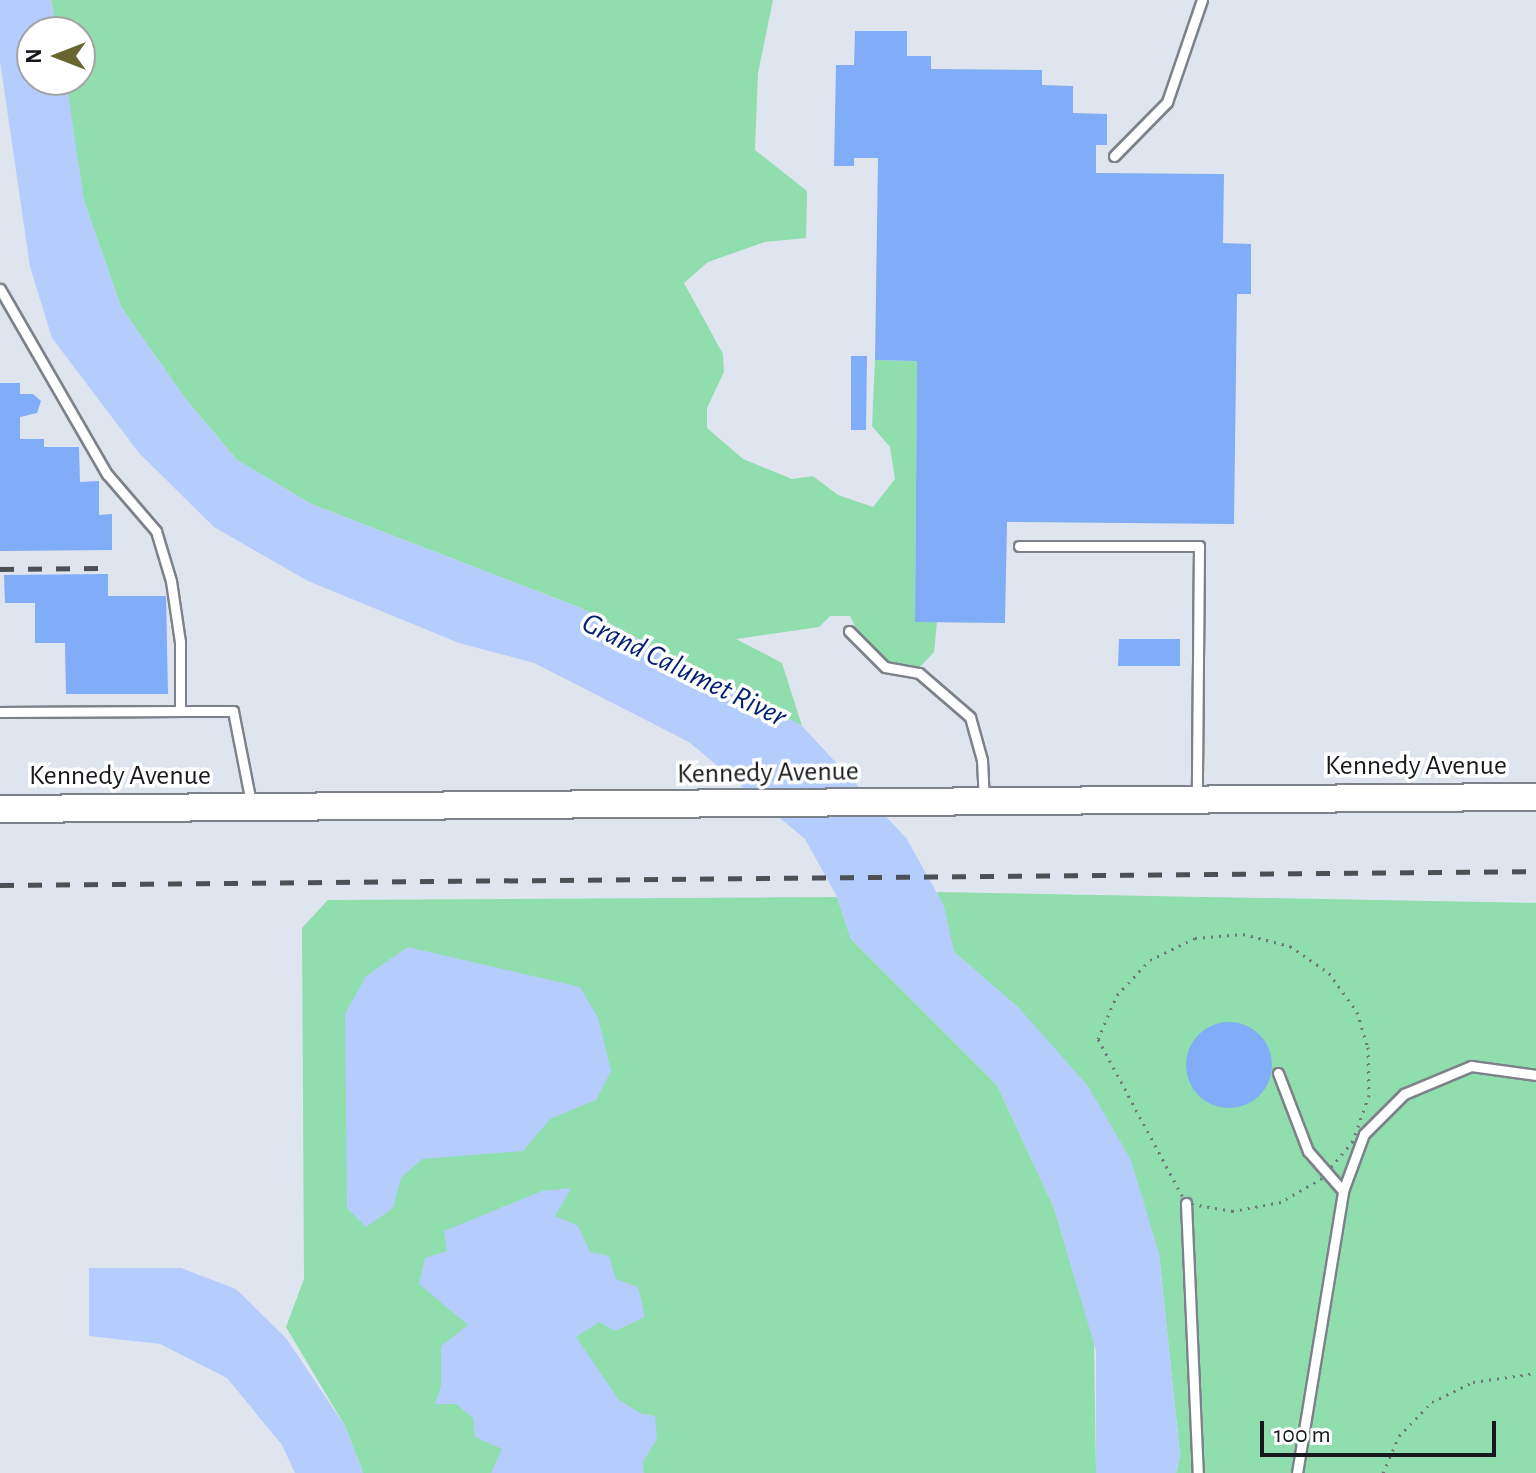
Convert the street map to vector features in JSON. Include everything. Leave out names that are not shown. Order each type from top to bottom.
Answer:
[{"type":"main road","name":"Kennedy Avenue","points":[[0,809],[984,804],[1536,797]]},
{"type":"lane","points":[[1114,156],[1167,102],[1202,0]]},
{"type":"lane","points":[[0,289],[107,474],[156,531],[178,627],[180,711]]},
{"type":"lane","points":[[1019,546],[1199,546],[1197,800]]},
{"type":"lane","points":[[849,631],[885,667],[919,673],[970,717],[982,760],[984,804]]},
{"type":"lane","points":[[0,712],[233,711],[252,807]]},
{"type":"lane","points":[[1297,1473],[1343,1191],[1364,1134],[1404,1094],[1471,1066],[1536,1075]]},
{"type":"lane","points":[[1278,1073],[1308,1151],[1343,1191]]},
{"type":"lane","points":[[1186,1203],[1198,1473]]},
{"type":"path","points":[[1243,934],[1290,946],[1329,973],[1357,1012],[1368,1047],[1369,1095],[1353,1141],[1327,1172],[1281,1202],[1233,1211],[1186,1203],[1098,1039],[1117,995],[1150,960],[1195,938],[1243,934]]},
{"type":"path","points":[[1383,1473],[1399,1436],[1432,1402],[1473,1382],[1536,1373]]},
{"type":"green space","points":[[51,0],[773,0],[758,73],[755,150],[807,191],[806,238],[765,242],[708,262],[684,283],[723,354],[724,372],[707,408],[707,428],[743,459],[792,479],[813,476],[838,495],[873,507],[895,479],[890,447],[872,426],[875,360],[917,361],[915,621],[937,622],[934,652],[915,672],[891,669],[866,648],[850,616],[830,616],[819,627],[736,639],[782,663],[802,726],[581,608],[311,504],[237,460],[184,397],[121,307],[84,201],[68,96],[96,96],[96,16],[54,16]]},
{"type":"green space","points":[[937,892],[1536,903],[1536,1473],[1176,1473],[1180,1455],[1159,1254],[1019,1008],[954,952]]},
{"type":"green space","points":[[837,897],[851,939],[997,1085],[1054,1208],[1094,1342],[1096,1473],[363,1473],[345,1426],[286,1327],[304,1279],[302,928],[328,900]]},
{"type":"water","name":"Grand Calumet River","points":[[0,0],[51,0],[54,16],[16,16],[16,96],[68,96],[84,201],[121,307],[184,397],[237,460],[311,504],[581,608],[802,726],[907,839],[944,906],[954,952],[1019,1008],[1088,1086],[1131,1160],[1159,1254],[1180,1455],[1176,1473],[1096,1473],[1096,1351],[1054,1208],[997,1085],[851,939],[837,897],[805,839],[689,742],[534,663],[459,643],[308,581],[214,527],[139,453],[52,338],[30,267],[0,61]]},
{"type":"water","points":[[408,947],[580,987],[598,1018],[611,1071],[596,1100],[550,1119],[523,1151],[422,1159],[401,1178],[393,1208],[366,1227],[347,1208],[345,1014],[366,976]]},
{"type":"water","points":[[571,1188],[555,1216],[578,1226],[590,1252],[609,1256],[616,1279],[638,1287],[645,1317],[615,1331],[599,1322],[576,1337],[618,1399],[640,1413],[655,1416],[657,1439],[643,1462],[644,1473],[491,1473],[502,1449],[475,1437],[473,1418],[456,1404],[435,1404],[441,1386],[441,1346],[468,1325],[419,1284],[425,1258],[447,1251],[444,1231],[542,1191]]},
{"type":"water","points":[[89,1268],[181,1268],[236,1289],[286,1338],[345,1426],[363,1473],[295,1473],[282,1445],[227,1378],[160,1344],[89,1336]]},
{"type":"building","points":[[855,31],[907,31],[907,56],[931,56],[931,69],[1042,70],[1042,85],[1073,86],[1073,113],[1107,114],[1107,145],[1096,145],[1096,173],[1224,174],[1223,243],[1251,244],[1251,294],[1237,294],[1234,524],[1007,522],[1005,623],[915,622],[917,361],[875,360],[878,158],[854,158],[854,166],[834,166],[836,65],[854,65]]},
{"type":"building","points":[[851,356],[867,356],[866,430],[851,430]]},
{"type":"building","points":[[0,383],[20,383],[20,394],[33,394],[41,401],[37,413],[20,417],[20,439],[44,439],[44,447],[79,447],[80,482],[99,481],[99,515],[112,514],[112,550],[0,551]]},
{"type":"building","points":[[108,574],[108,596],[166,596],[168,694],[66,694],[65,643],[35,643],[35,603],[5,603],[4,575]]},
{"type":"building","points":[[1119,639],[1180,639],[1180,666],[1118,666]]},
{"type":"building","points":[[1229,1022],[1253,1029],[1265,1041],[1272,1065],[1265,1089],[1253,1101],[1229,1108],[1205,1101],[1193,1089],[1186,1065],[1193,1041],[1205,1029]]},
{"type":"railway","points":[[0,569],[101,568]]},
{"type":"railway","points":[[0,885],[1536,871]]}]
